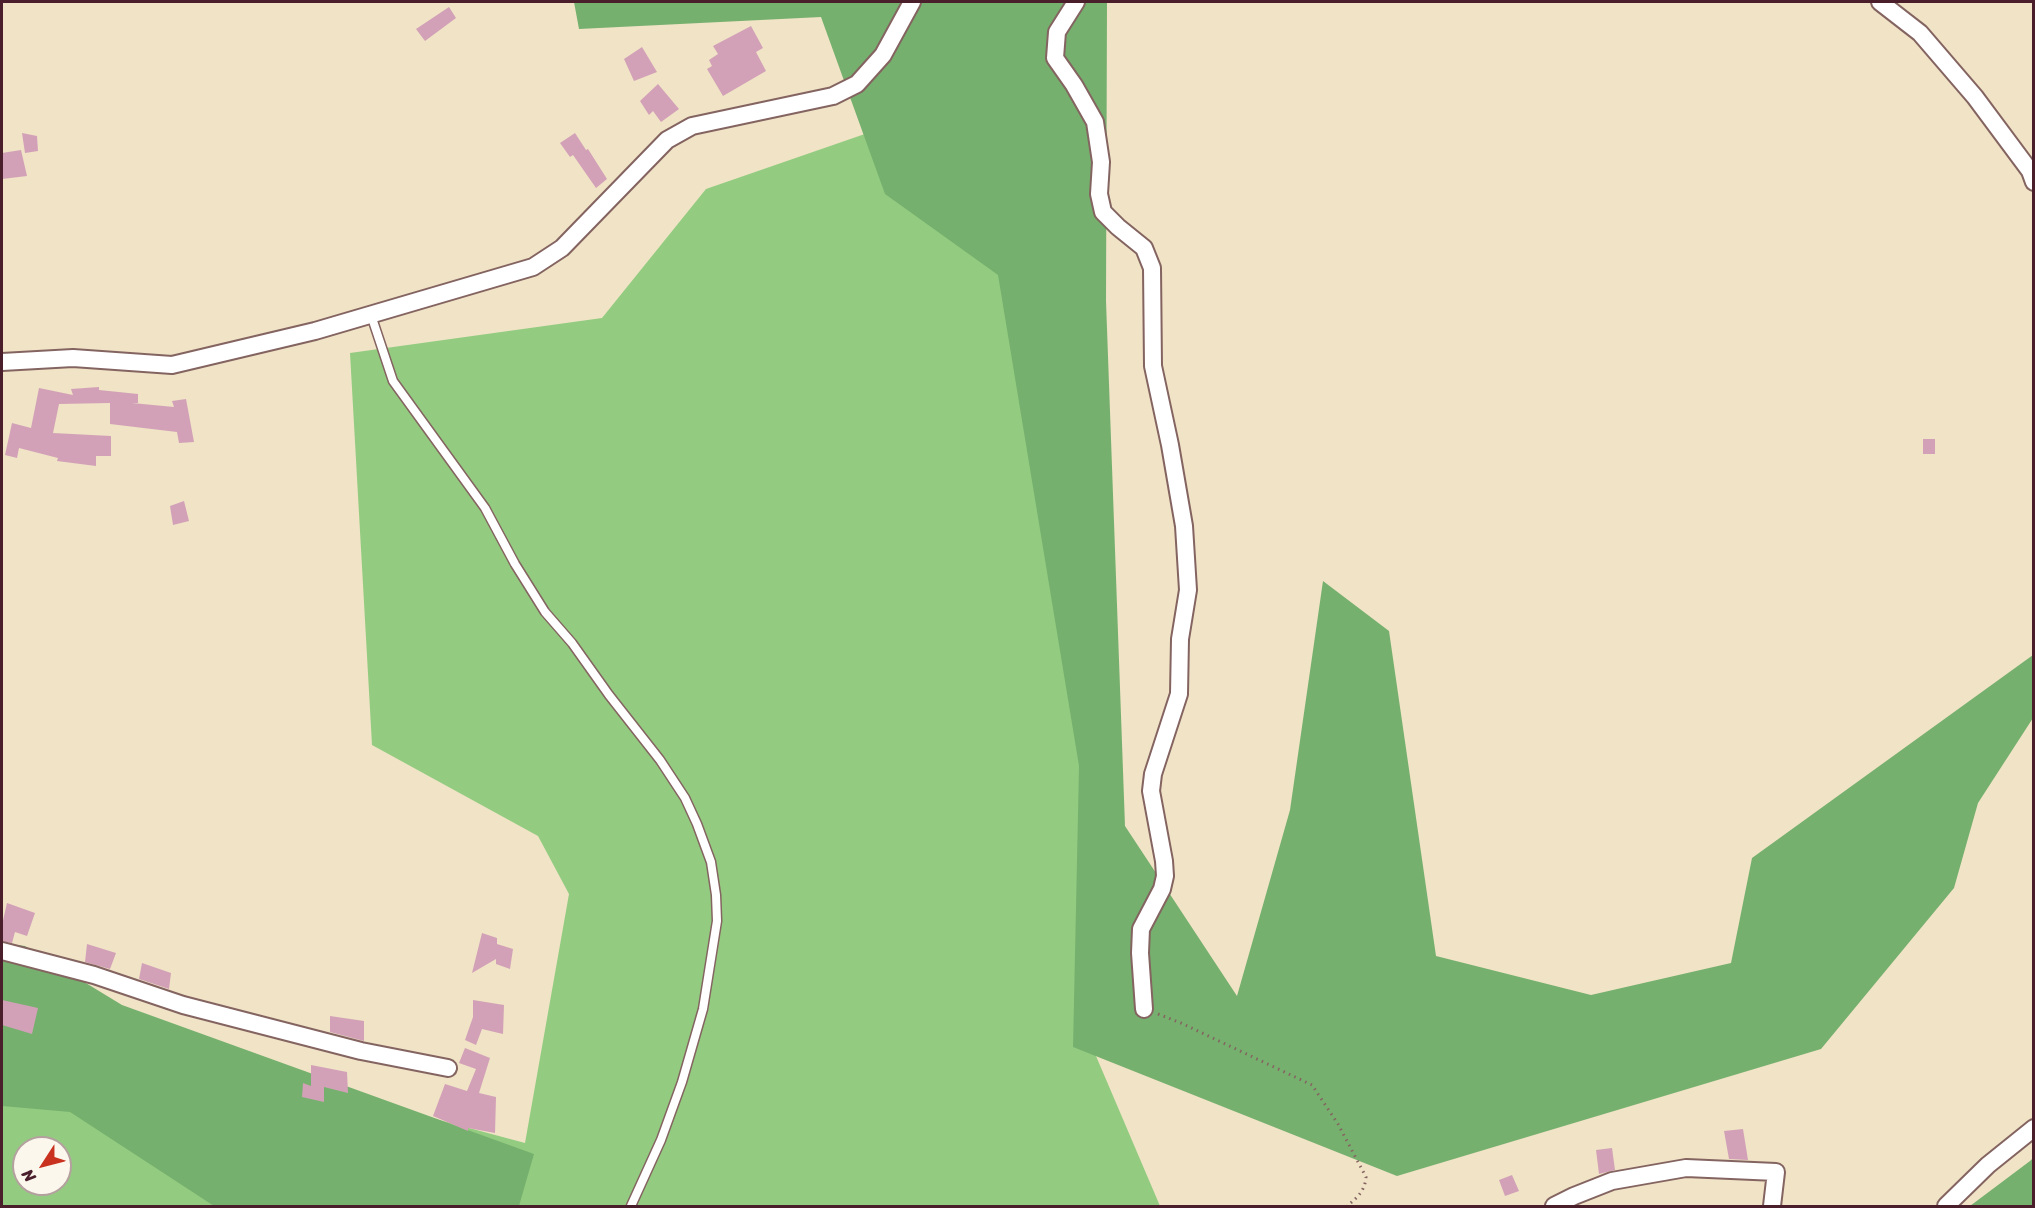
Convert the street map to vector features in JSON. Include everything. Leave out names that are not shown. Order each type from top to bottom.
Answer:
[{"type":"street","points":[[2,362],[73,357],[172,364],[315,331],[533,267],[562,248],[667,140],[692,126],[833,96],[857,84],[882,55],[912,2]]},
{"type":"street","points":[[1076,2],[1057,32],[1055,58],[1074,85],[1095,122],[1101,162],[1099,194],[1103,212],[1144,248],[1152,268],[1153,366],[1184,525],[1188,590],[1180,639],[1179,694],[1153,774],[1151,791],[1165,876],[1162,889],[1141,929],[1140,953],[1144,1009]]},
{"type":"street","points":[[1880,2],[1920,33],[1975,97],[2030,171],[2034,182]]},
{"type":"street","points":[[2,951],[94,975],[183,1005],[362,1051],[448,1068]]},
{"type":"street","points":[[1947,1206],[1988,1165],[2034,1128]]},
{"type":"street","points":[[1554,1206],[1612,1181],[1686,1168],[1776,1172],[1772,1206]]},
{"type":"lane","points":[[370,315],[393,381],[485,508],[515,564],[545,612],[572,643],[660,760],[685,798],[698,824],[711,862],[717,921],[703,1009],[679,1092],[632,1206]]},
{"type":"path","points":[[1144,1009],[1181,1023],[1312,1085],[1338,1124],[1366,1177],[1366,1185],[1359,1197],[1347,1206]]},
{"type":"green space","points":[[574,2],[1107,2],[1106,301],[1125,826],[1237,996],[1290,810],[1323,581],[1389,631],[1436,956],[1591,995],[1731,963],[1752,858],[2033,655],[2033,718],[1978,803],[1954,888],[1821,1049],[1397,1176],[1073,1047],[1079,766],[998,275],[885,194],[821,17],[579,29]]},
{"type":"green space","points":[[937,109],[1068,283],[1096,1056],[1160,1206],[2,1206],[2,1003],[525,1143],[569,894],[538,836],[372,745],[350,353],[602,318],[706,189]]},
{"type":"green space","points":[[2,943],[25,946],[122,1005],[534,1154],[519,1206],[214,1206],[70,1112],[2,1106]]},
{"type":"green space","points":[[2033,1158],[2033,1206],[1970,1206],[2030,1161]]},
{"type":"building","points":[[449,7],[456,18],[425,41],[416,29]]},
{"type":"building","points":[[751,26],[763,48],[756,52],[766,71],[723,96],[707,69],[712,66],[709,60],[718,54],[713,46]]},
{"type":"building","points":[[642,47],[657,72],[634,81],[624,59]]},
{"type":"building","points":[[658,84],[679,109],[661,122],[653,111],[649,115],[640,101]]},
{"type":"building","points":[[22,133],[37,136],[38,151],[25,153]]},
{"type":"building","points":[[575,133],[607,179],[596,188],[573,155],[570,157],[560,143]]},
{"type":"building","points":[[21,150],[27,176],[2,179],[2,153]]},
{"type":"building","points":[[99,387],[99,390],[138,394],[138,403],[132,403],[174,407],[172,401],[186,399],[194,442],[179,443],[177,432],[110,424],[110,403],[59,404],[53,433],[111,436],[111,456],[96,456],[96,466],[57,461],[58,458],[19,448],[17,458],[5,455],[12,423],[31,428],[39,388],[73,395],[71,389]]},
{"type":"building","points":[[1923,439],[1935,439],[1935,454],[1923,454]]},
{"type":"building","points":[[184,501],[189,521],[173,525],[170,506]]},
{"type":"building","points":[[7,903],[35,913],[27,936],[15,932],[12,943],[2,941],[2,925]]},
{"type":"building","points":[[482,933],[497,938],[497,944],[513,949],[510,969],[496,964],[496,959],[472,973]]},
{"type":"building","points":[[87,944],[116,953],[110,969],[85,962]]},
{"type":"building","points":[[142,963],[171,973],[169,989],[139,979]]},
{"type":"building","points":[[2,1000],[38,1008],[32,1034],[2,1025]]},
{"type":"building","points":[[473,1000],[504,1005],[503,1034],[482,1029],[476,1045],[465,1040],[473,1017]]},
{"type":"building","points":[[330,1016],[364,1021],[364,1041],[330,1032]]},
{"type":"building","points":[[465,1048],[490,1058],[479,1093],[496,1097],[495,1133],[468,1128],[468,1131],[433,1116],[445,1084],[467,1091],[476,1069],[459,1063]]},
{"type":"building","points":[[311,1065],[347,1072],[348,1093],[324,1087],[324,1102],[302,1097],[303,1083],[311,1086]]},
{"type":"building","points":[[1743,1129],[1748,1160],[1729,1159],[1724,1131]]},
{"type":"building","points":[[1612,1148],[1615,1170],[1599,1174],[1596,1150]]},
{"type":"building","points":[[1512,1175],[1519,1191],[1505,1196],[1499,1180]]}]
